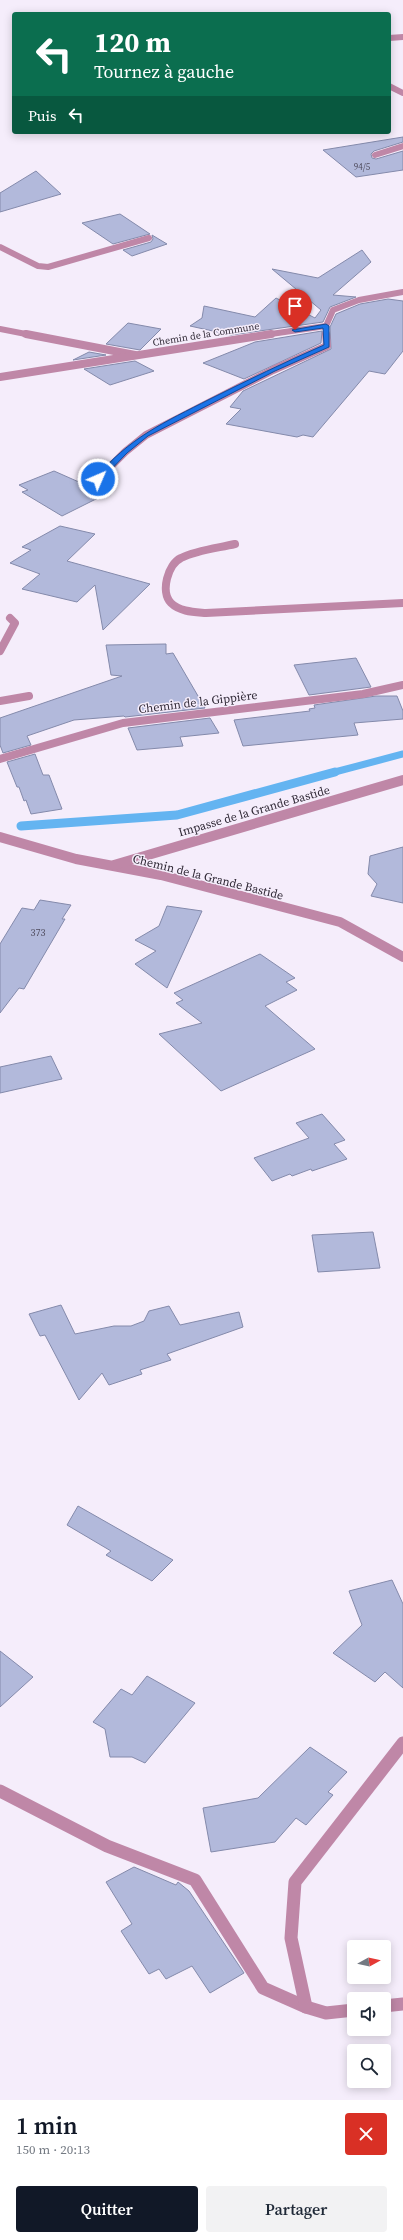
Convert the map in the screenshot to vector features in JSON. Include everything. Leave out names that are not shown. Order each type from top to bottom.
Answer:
[{"type":"street","points":[[391,38],[403,37]]},
{"type":"street","points":[[391,87],[403,93]]},
{"type":"street","points":[[375,155],[403,146]]},
{"type":"street","points":[[0,247],[38,266],[48,267],[150,238]]},
{"type":"street","points":[[98,479],[125,452],[146,435],[273,370],[327,346],[326,326],[333,310],[359,300],[403,292]]},
{"type":"street","name":"Chemin de la Commune","points":[[0,377],[326,326]]},
{"type":"street","points":[[0,329],[135,355]]},
{"type":"street","points":[[235,544],[180,558],[167,576],[165,590],[171,603],[183,610],[206,613],[403,603]]},
{"type":"street","points":[[0,651],[15,623],[10,618]]},
{"type":"street","name":"Chemin de la Gippière","points":[[0,759],[123,723],[363,694],[403,685]]},
{"type":"street","points":[[0,701],[29,696]]},
{"type":"street","name":"Impasse de la Grande Bastide","points":[[112,866],[403,780]]},
{"type":"street","name":"Chemin de la Grande Bastide","points":[[0,837],[76,859],[161,875],[340,922],[403,957]]},
{"type":"street","points":[[306,2007],[291,1938],[295,1882],[403,1743]]},
{"type":"street","points":[[0,1791],[107,1846],[196,1880],[263,1988],[306,2007],[326,2013],[347,2011]]},
{"type":"street","points":[[391,2005],[403,2004]]},
{"type":"building","points":[[403,137],[403,142],[374,151],[371,154],[372,158],[376,159],[403,151],[403,170],[356,177],[323,150]]},
{"type":"building","points":[[36,171],[61,194],[0,212],[0,193]]},
{"type":"building","points":[[120,214],[150,234],[113,244],[82,223]]},
{"type":"building","points":[[152,235],[167,244],[132,256],[123,250],[151,242],[153,239]]},
{"type":"building","points":[[362,250],[371,262],[333,295],[356,297],[330,307],[323,322],[231,335],[190,326],[202,318],[204,306],[255,317],[276,298],[315,318],[321,310],[272,269],[318,278]]},
{"type":"building","points":[[388,299],[403,301],[403,351],[385,374],[369,371],[313,437],[303,435],[297,437],[226,424],[241,409],[230,407],[243,391],[331,349],[330,327],[336,314],[360,304]]},
{"type":"building","points":[[128,323],[161,329],[140,350],[106,344]]},
{"type":"building","points":[[322,331],[321,343],[244,379],[203,363],[255,342]]},
{"type":"building","points":[[89,352],[106,355],[73,360]]},
{"type":"building","points":[[135,361],[154,371],[110,385],[84,369]]},
{"type":"building","points":[[54,471],[106,494],[62,516],[22,492],[28,490],[19,485]]},
{"type":"building","points":[[60,526],[95,534],[67,561],[150,584],[103,630],[95,585],[77,602],[22,589],[40,574],[10,563],[31,550],[22,547]]},
{"type":"building","points":[[166,644],[166,654],[173,653],[205,708],[125,717],[74,720],[27,736],[31,745],[3,753],[0,745],[0,718],[122,676],[111,675],[106,645]]},
{"type":"building","points":[[356,658],[371,687],[309,695],[294,665]]},
{"type":"building","points":[[376,696],[397,696],[403,711],[403,719],[354,723],[358,735],[243,746],[234,720],[310,711],[309,709],[315,708],[314,705]]},
{"type":"building","points":[[210,718],[219,733],[180,737],[183,746],[137,750],[128,728]]},
{"type":"building","points":[[35,754],[43,775],[49,775],[62,809],[31,814],[26,800],[24,801],[19,787],[17,787],[7,762]]},
{"type":"building","points":[[403,847],[403,903],[371,896],[377,884],[368,874],[370,856]]},
{"type":"building","points":[[40,900],[71,905],[62,919],[65,919],[24,989],[19,988],[0,1013],[0,944],[22,908],[34,910]]},
{"type":"building","points":[[167,906],[202,911],[167,988],[135,964],[156,951],[135,940],[159,926]]},
{"type":"building","points":[[260,954],[295,978],[286,982],[297,990],[265,1006],[315,1049],[221,1091],[159,1034],[202,1023],[176,1003],[183,1000],[174,993]]},
{"type":"building","points":[[51,1056],[62,1079],[0,1093],[0,1067]]},
{"type":"building","points":[[322,1114],[345,1140],[334,1144],[347,1159],[312,1171],[311,1169],[292,1176],[290,1174],[272,1181],[254,1158],[309,1138],[296,1123]]},
{"type":"building","points":[[373,1232],[380,1268],[318,1272],[312,1235]]},
{"type":"building","points":[[61,1305],[75,1334],[114,1326],[131,1326],[144,1321],[149,1311],[169,1306],[180,1325],[239,1312],[243,1327],[167,1354],[171,1360],[140,1370],[142,1374],[109,1385],[102,1373],[79,1400],[45,1335],[40,1336],[29,1314]]},
{"type":"building","points":[[78,1506],[173,1560],[152,1581],[106,1555],[111,1551],[67,1525]]},
{"type":"building","points":[[392,1580],[403,1604],[403,1688],[385,1672],[375,1682],[333,1653],[362,1625],[349,1591]]},
{"type":"building","points":[[0,1651],[33,1677],[0,1707]]},
{"type":"building","points":[[147,1676],[195,1703],[145,1763],[132,1757],[110,1757],[105,1729],[93,1722],[121,1689],[132,1695]]},
{"type":"building","points":[[310,1747],[347,1772],[328,1792],[333,1795],[306,1825],[296,1818],[275,1842],[211,1852],[203,1808],[258,1798]]},
{"type":"building","points":[[134,1867],[176,1885],[178,1882],[189,1891],[244,1973],[210,1993],[192,1966],[166,1979],[159,1969],[149,1974],[121,1931],[132,1924],[106,1882]]},
{"type":"waterway","points":[[331,773],[403,754]]},
{"type":"waterway","points":[[21,826],[177,815],[335,772]]},
{"type":"route","points":[[98,479],[125,452],[146,435],[186,413],[273,370],[327,346],[326,326],[295,330]]}]
